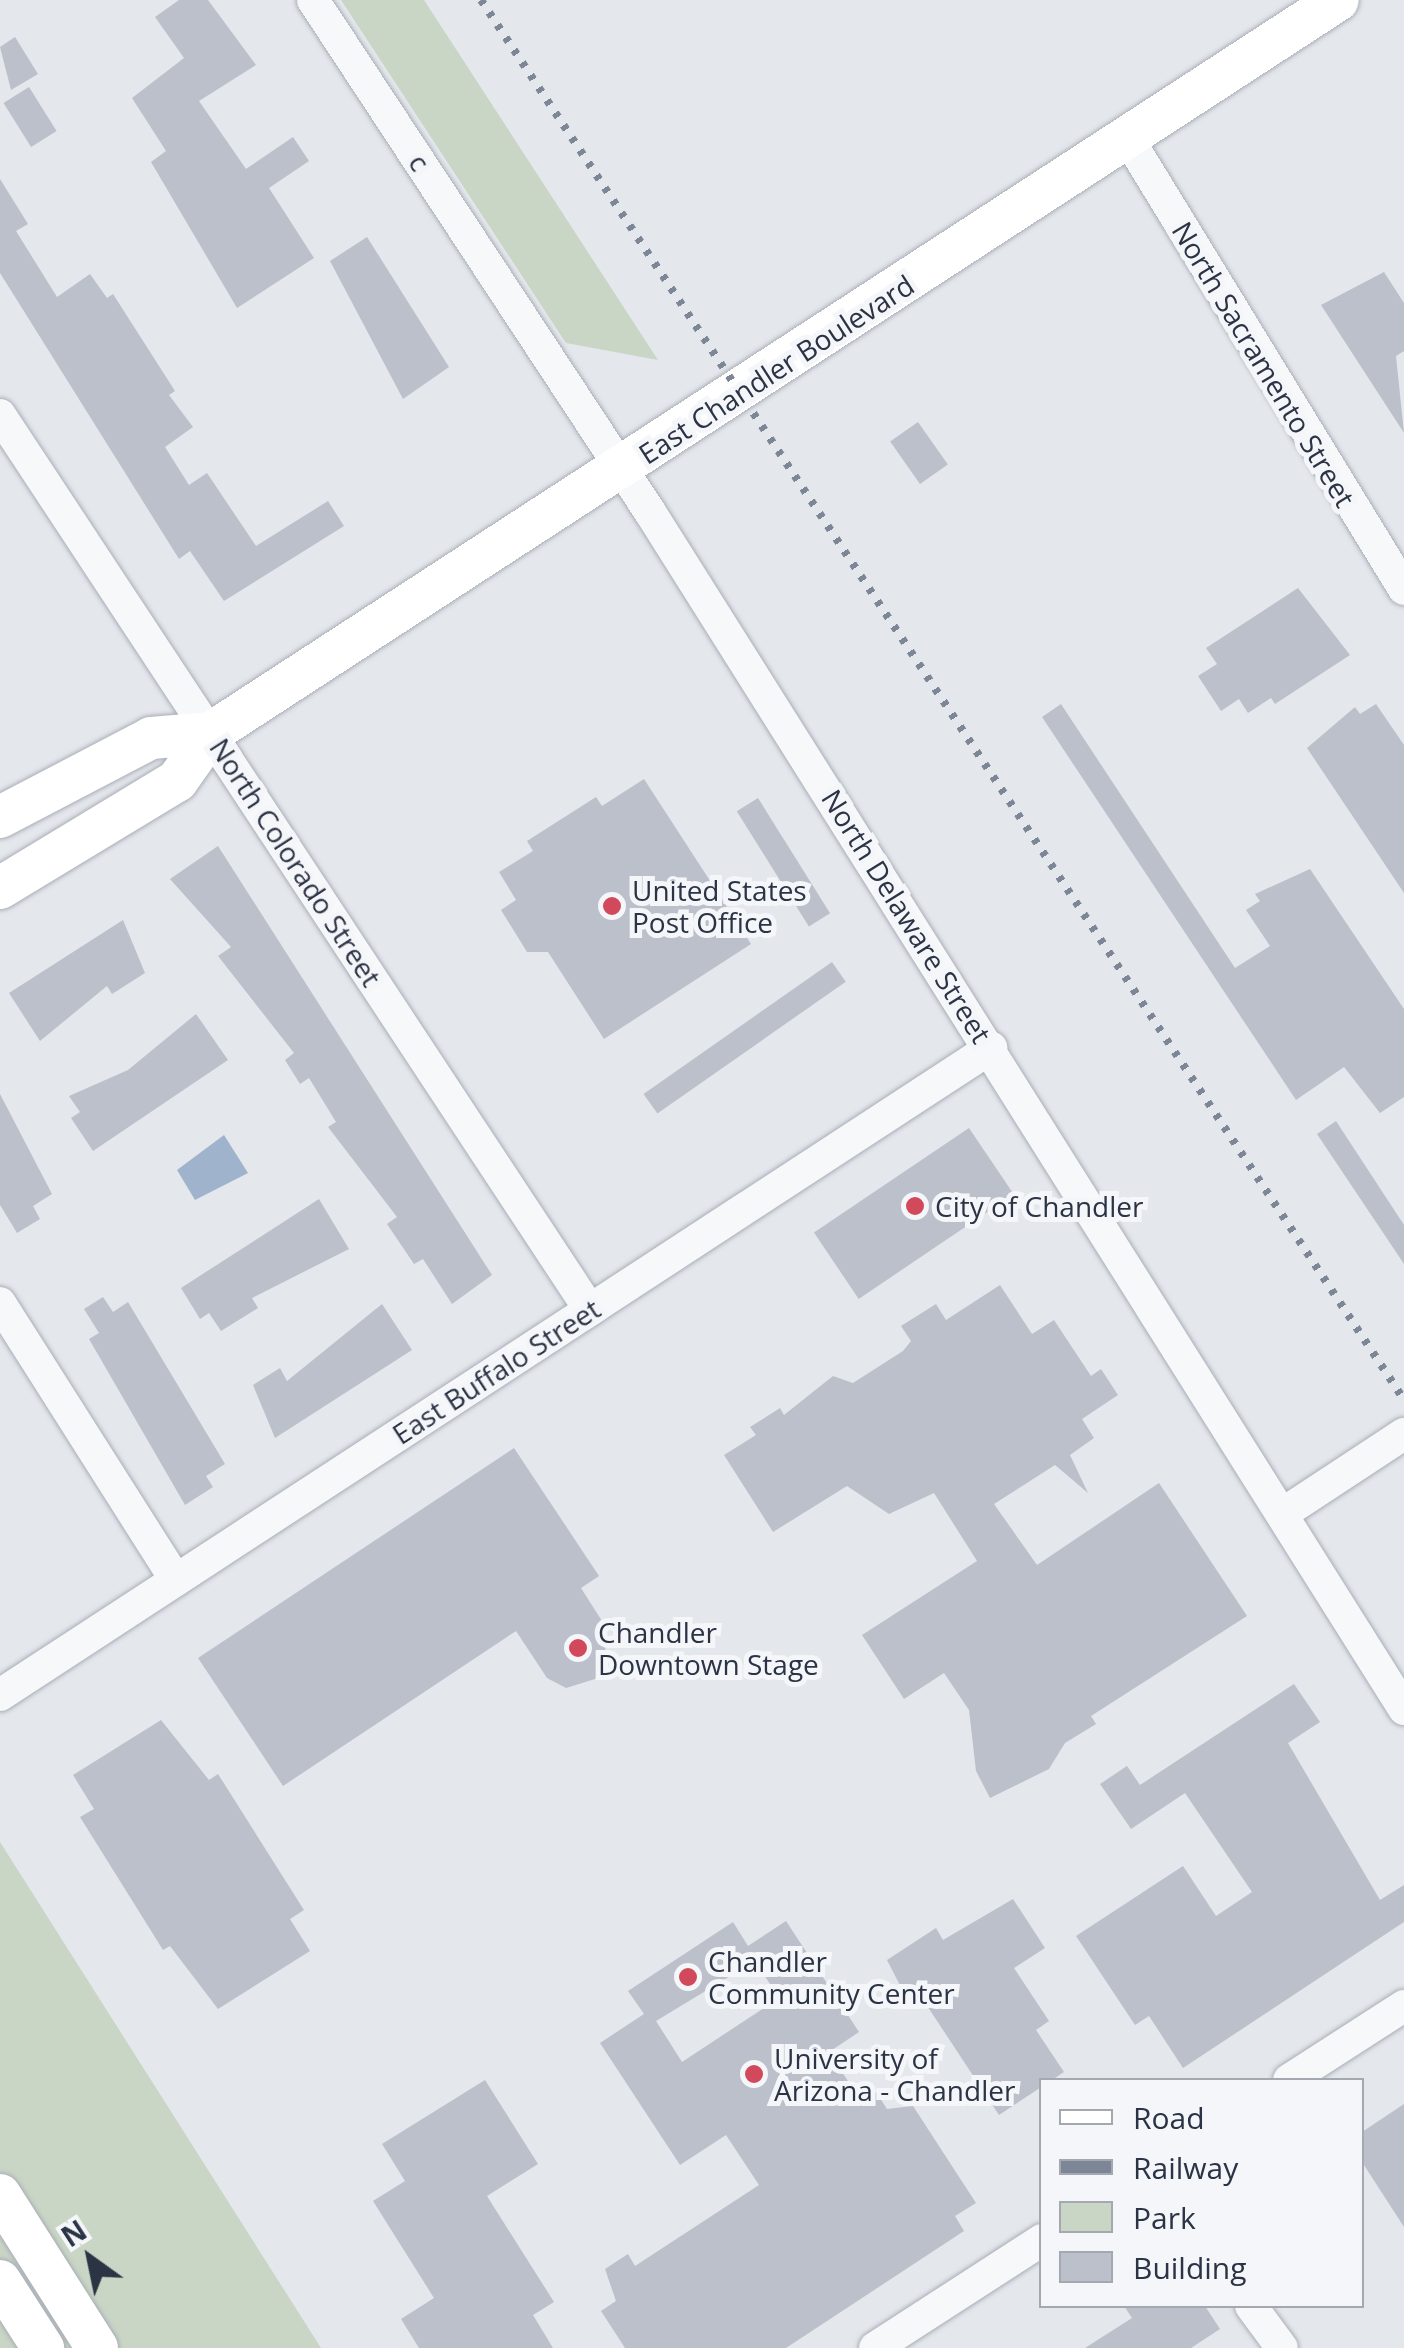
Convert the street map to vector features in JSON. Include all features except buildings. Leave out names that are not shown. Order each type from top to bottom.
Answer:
[{"type":"main road","name":"East Chandler Boulevard","points":[[0,888],[177,781],[211,732],[623,470],[1338,0]]},
{"type":"main road","name":"East Chandler Boulevard","points":[[0,818],[151,738],[211,732]]},
{"type":"main road","points":[[0,2195],[97,2348]]},
{"type":"main road","points":[[6,2290],[43,2348]]},
{"type":"street","name":"c","points":[[313,0],[526,323]]},
{"type":"street","name":"North Sacramento Street","points":[[1126,138],[1404,589]]},
{"type":"street","name":"North Delaware Street","points":[[526,323],[991,1048],[1404,1709]]},
{"type":"street","name":"North Colorado Street","points":[[0,416],[590,1310]]},
{"type":"street","name":"East Buffalo Street","points":[[0,1695],[991,1048]]},
{"type":"street","points":[[0,1303],[176,1580]]},
{"type":"street","points":[[1282,1514],[1404,1434]]},
{"type":"street","points":[[1291,2078],[1404,2006]]},
{"type":"street","points":[[875,2348],[1039,2242]]},
{"type":"street","points":[[1252,2308],[1282,2348]]},
{"type":"green space","points":[[341,0],[424,0],[658,360],[566,343]]},
{"type":"green space","points":[[0,1842],[321,2348],[0,2348]]},
{"type":"water","points":[[224,1135],[248,1173],[195,1200],[177,1170]]},
{"type":"railway","points":[[481,0],[1404,1400]]},
{"type":"place","name":"United States Post Office","points":[[612,906]]},
{"type":"place","name":"City of Chandler","points":[[915,1206]]},
{"type":"place","name":"Chandler Downtown Stage","points":[[578,1648]]},
{"type":"place","name":"Chandler Community Center","points":[[688,1977]]},
{"type":"place","name":"University of Arizona - Chandler","points":[[754,2074]]}]
